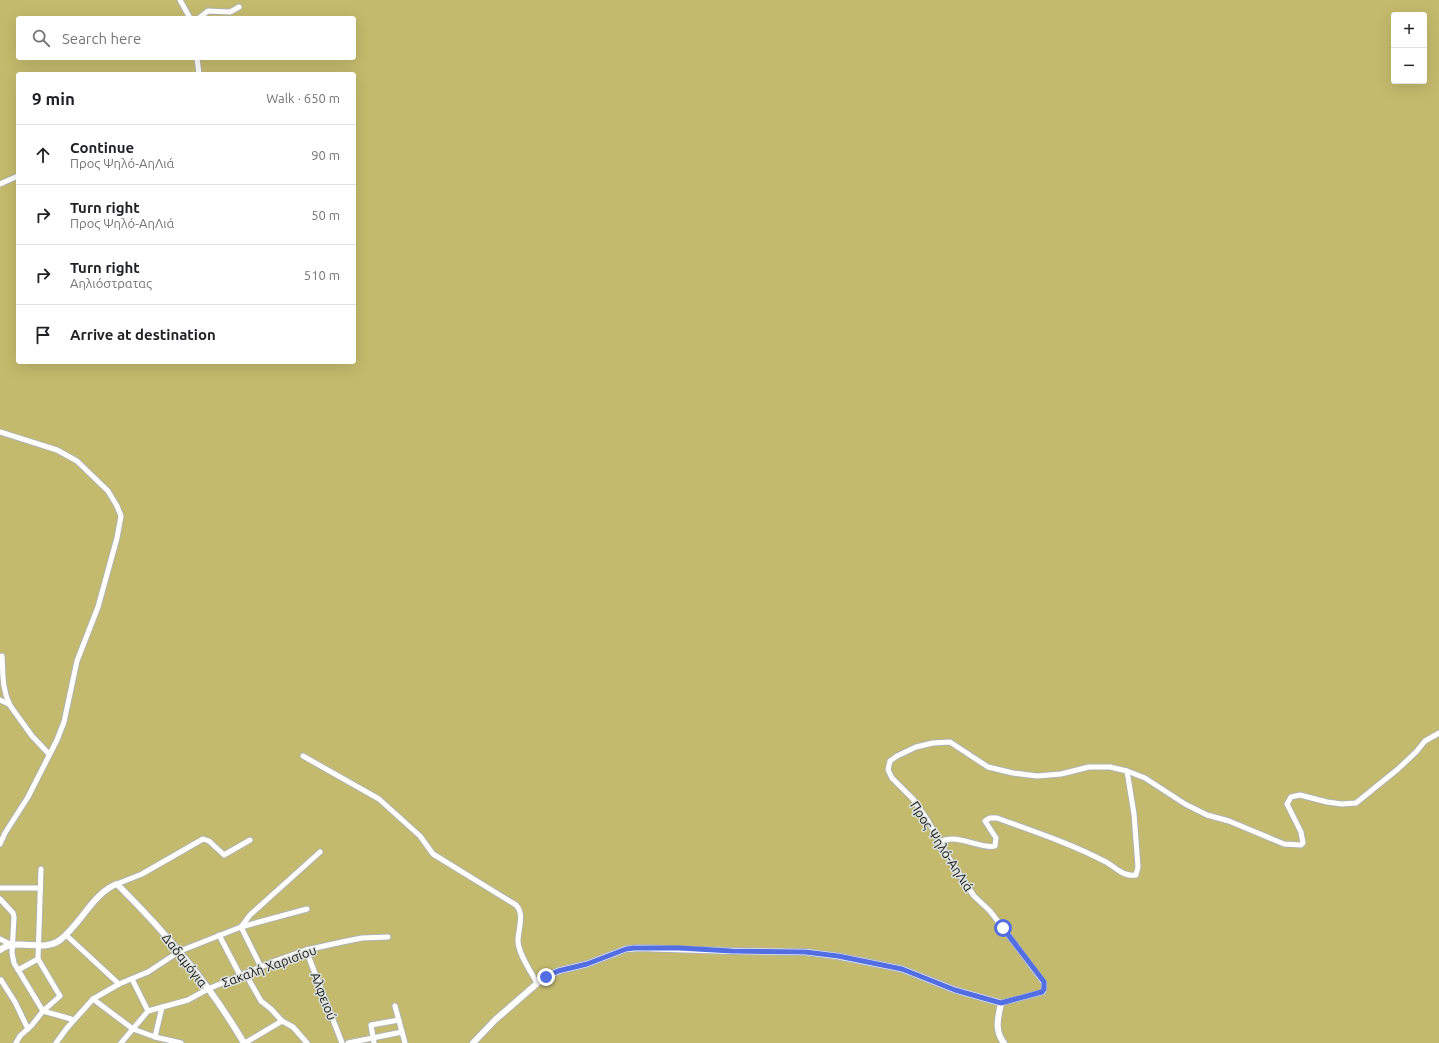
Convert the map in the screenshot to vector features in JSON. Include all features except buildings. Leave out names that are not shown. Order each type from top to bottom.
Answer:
[{"type":"street","points":[[180,0],[189,16]]},
{"type":"street","points":[[202,16],[208,11],[230,12],[239,7]]},
{"type":"street","points":[[197,60],[199,72]]},
{"type":"street","points":[[0,184],[16,177]]},
{"type":"street","points":[[0,432],[57,450],[71,457],[85,467],[108,491],[121,516],[117,538],[98,607],[77,661],[70,688],[66,715],[57,740],[28,797],[5,833],[0,844]]},
{"type":"street","points":[[2,656],[4,693],[9,704],[32,736],[49,754]]},
{"type":"street","points":[[0,700],[9,704]]},
{"type":"street","name":"Προς Ψηλό-ΑηΛιά","points":[[1001,1003],[1042,992],[1044,989],[1044,982],[990,911],[974,896],[913,799],[892,778],[888,770],[890,761],[916,747],[933,743],[950,742],[988,767],[1013,773],[1037,776],[1061,774],[1089,767],[1110,767],[1127,770],[1145,778],[1185,804],[1207,815],[1229,821],[1284,844],[1301,845],[1303,843],[1301,832],[1287,804],[1291,797],[1300,795],[1327,802],[1342,804],[1356,803],[1416,752],[1425,741],[1439,733]]},
{"type":"street","points":[[302,756],[379,799],[420,836],[433,854],[516,905],[519,908],[521,915],[518,926],[518,943],[520,951],[537,983]]},
{"type":"street","points":[[940,841],[953,839],[974,842],[990,848],[995,846],[996,838],[985,821],[990,818],[996,818],[1106,862],[1128,876],[1136,875],[1138,859],[1134,814],[1127,770]]},
{"type":"street","points":[[0,950],[4,947],[12,945],[56,943],[66,935],[96,900],[112,885],[142,874],[203,839],[209,841],[222,854],[250,840]]},
{"type":"street","points":[[240,927],[250,915],[320,852]]},
{"type":"street","points":[[16,1043],[20,1036],[43,1011],[60,996],[38,960],[41,869]]},
{"type":"street","name":"Δαδαμόγια","points":[[117,884],[154,921],[180,951],[245,1043]]},
{"type":"street","points":[[0,888],[40,888]]},
{"type":"street","points":[[0,899],[13,913],[12,953],[14,963],[18,970],[43,1011],[71,1019]]},
{"type":"street","points":[[56,1043],[67,1028],[93,999],[119,984],[148,972],[180,951],[240,927],[307,909]]},
{"type":"street","points":[[240,927],[261,967]]},
{"type":"street","points":[[66,935],[119,984]]},
{"type":"street","points":[[219,935],[261,1001],[282,1022],[293,1027],[307,1043]]},
{"type":"street","name":"Σακαλή Χαρισίου","points":[[148,1011],[188,1000],[208,989],[243,974],[306,950],[362,938],[388,937]]},
{"type":"street","points":[[0,939],[12,945]]},
{"type":"street","points":[[473,1043],[495,1020],[537,983],[558,971],[587,964],[626,949],[634,948],[805,952],[838,956],[902,969],[955,990],[1001,1003],[997,1026],[999,1035],[1004,1043]]},
{"type":"street","name":"Αλφειού","points":[[306,950],[342,1043]]},
{"type":"street","points":[[18,970],[38,960]]},
{"type":"street","points":[[121,1043],[148,1011],[132,979]]},
{"type":"street","points":[[1,980],[15,1002],[28,1029]]},
{"type":"street","points":[[93,999],[134,1029],[155,1037],[181,1043]]},
{"type":"street","points":[[395,1006],[405,1043]]},
{"type":"street","points":[[155,1037],[162,1007]]},
{"type":"street","points":[[374,1040],[371,1025],[398,1020]]},
{"type":"street","points":[[245,1043],[282,1022]]},
{"type":"street","points":[[348,1043],[374,1040],[402,1032]]},
{"type":"shaded area","points":[[0,0],[1439,0],[1439,1043],[0,1043]]},
{"type":"route","points":[[546,977],[558,971],[587,964],[626,949],[679,948],[732,951],[805,952],[838,956],[892,966],[919,974],[955,990],[1001,1003],[1042,992],[1044,989],[1044,982],[1003,928]]}]
